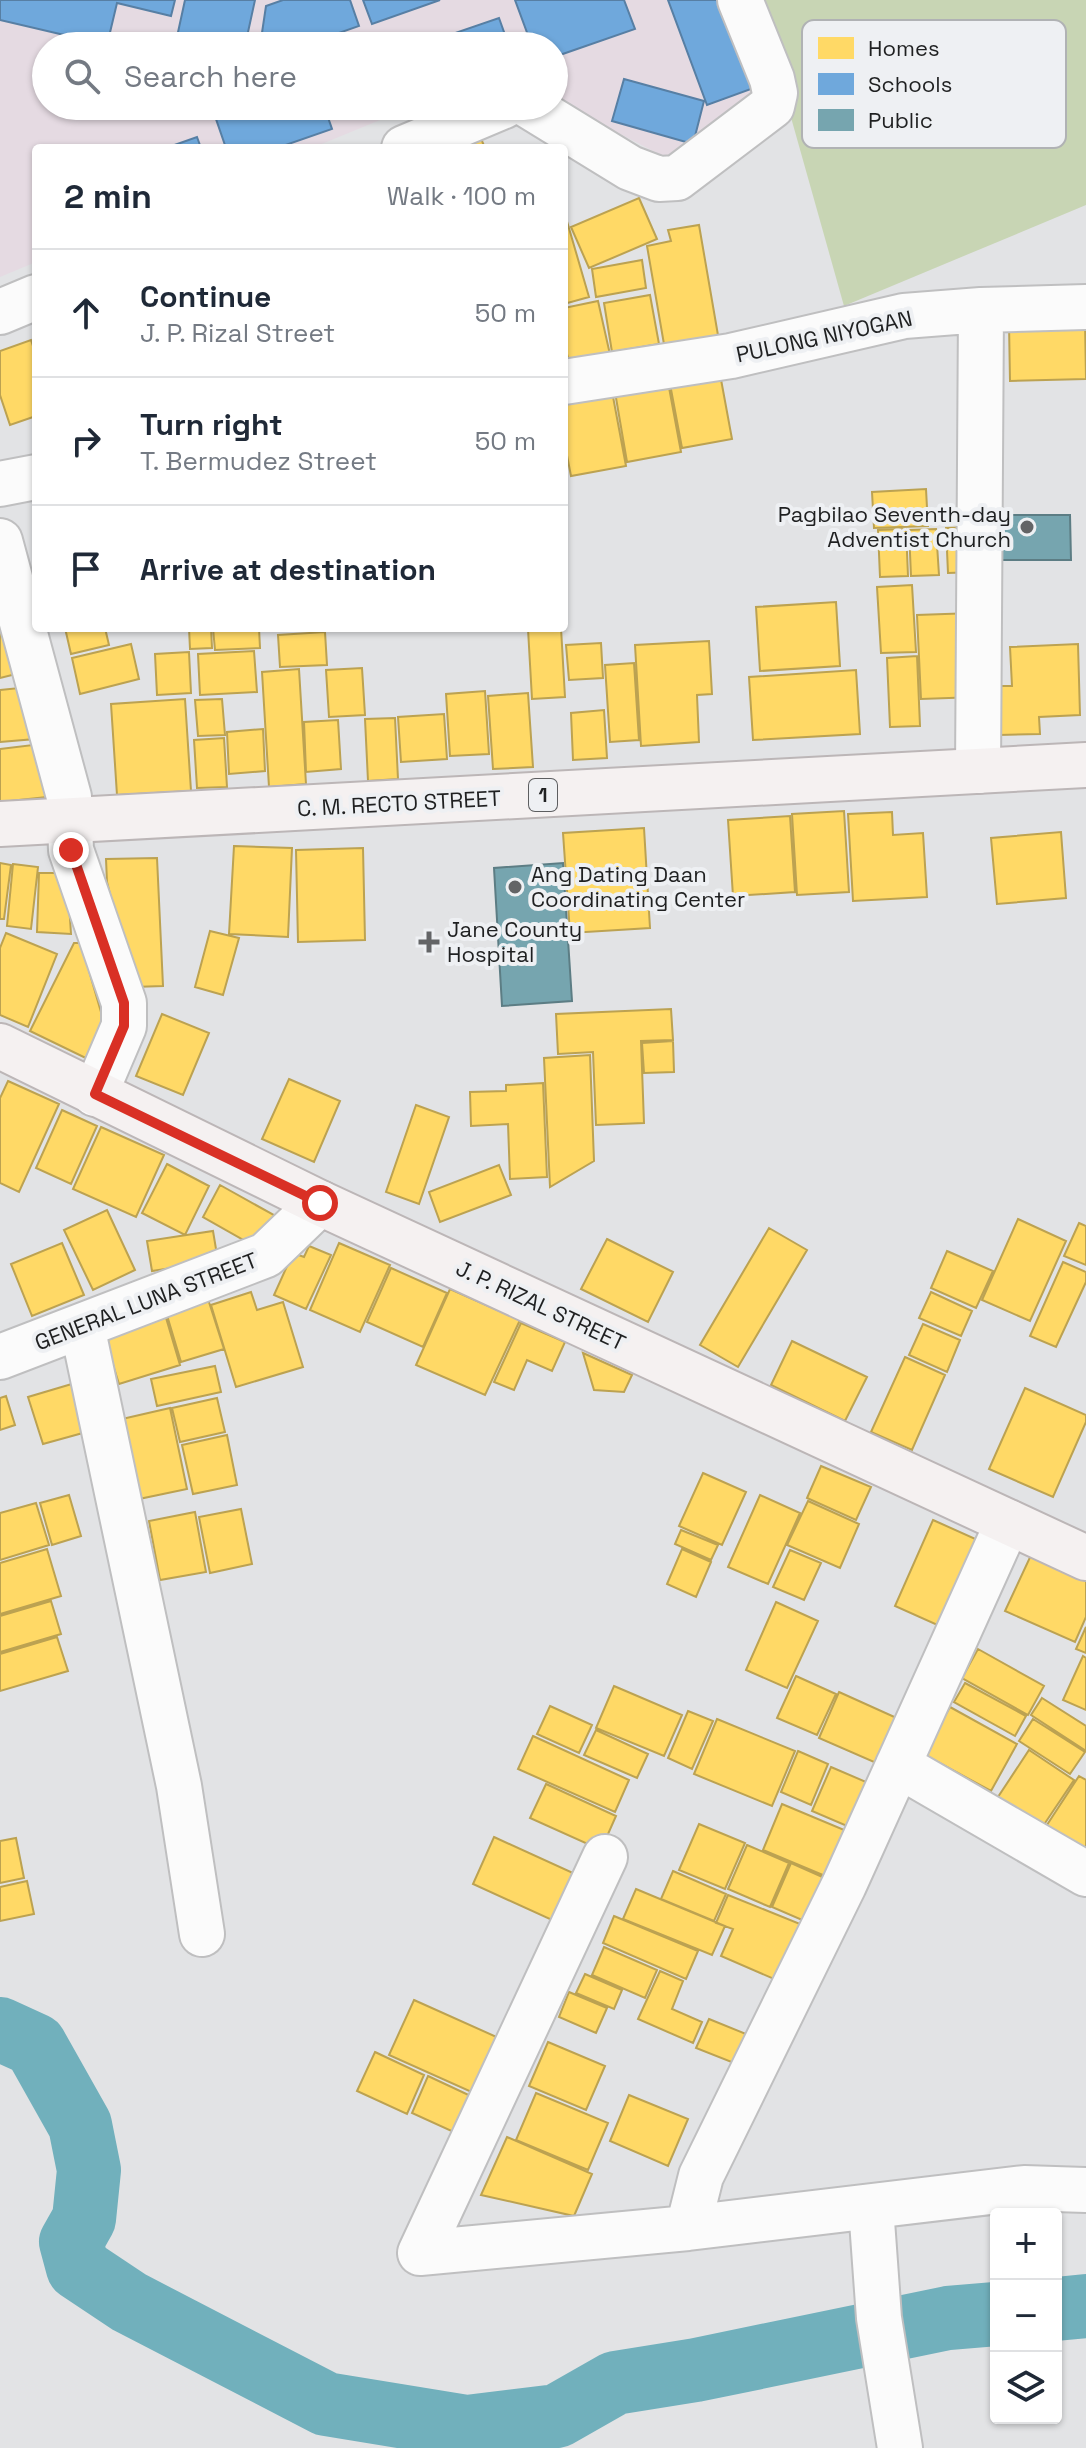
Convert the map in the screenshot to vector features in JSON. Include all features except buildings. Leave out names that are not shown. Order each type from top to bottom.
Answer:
[{"type":"main road","name":"C. M. RECTO STREET","points":[[0,824],[1086,765]]},
{"type":"main road","name":"J. P. RIZAL STREET","points":[[0,1046],[320,1203],[1086,1558]]},
{"type":"street","points":[[552,120],[630,168],[659,179],[677,178],[772,106],[775,93],[772,79],[740,0]]},
{"type":"street","points":[[414,144],[471,120]]},
{"type":"street","points":[[0,312],[32,299]]},
{"type":"street","name":"PULONG NIYOGAN","points":[[568,381],[731,356],[904,316],[1086,307]]},
{"type":"street","points":[[978,771],[981,310]]},
{"type":"street","points":[[0,484],[32,478]]},
{"type":"street","points":[[0,541],[69,797],[71,850],[124,1003],[124,1026],[95,1094]]},
{"type":"street","name":"GENERAL LUNA STREET","points":[[0,1357],[266,1255],[320,1203]]},
{"type":"street","points":[[82,1326],[179,1786],[202,1934]]},
{"type":"street","points":[[688,2228],[701,2176],[844,1885],[1008,1522]]},
{"type":"street","points":[[898,1765],[1086,1874]]},
{"type":"street","points":[[605,1857],[420,2253],[688,2228],[1024,2188],[1086,2190]]},
{"type":"street","points":[[871,2207],[879,2318],[900,2448]]},
{"type":"shaded area","points":[[0,0],[716,0],[753,91],[665,157],[568,107],[568,32],[32,32],[32,120],[380,120],[322,144],[32,144],[32,264],[0,277]]},
{"type":"green space","points":[[758,0],[1086,0],[1086,205],[844,306]]},
{"type":"waterway","points":[[0,2029],[35,2045],[80,2125],[89,2170],[84,2219],[71,2242],[78,2268],[129,2302],[326,2404],[467,2427],[557,2416],[615,2383],[696,2370],[948,2318],[990,2314]]},
{"type":"waterway","points":[[1062,2308],[1086,2306]]},
{"type":"place","name":"Pagbilao Seventh-day Adventist Church","points":[[1027,527]]},
{"type":"place","name":"Ang Dating Daan Coordinating Center","points":[[515,887]]},
{"type":"place","name":"Jane County Hospital","points":[[429,942]]},
{"type":"route","points":[[71,850],[124,1003],[124,1026],[95,1094],[320,1203]]}]
